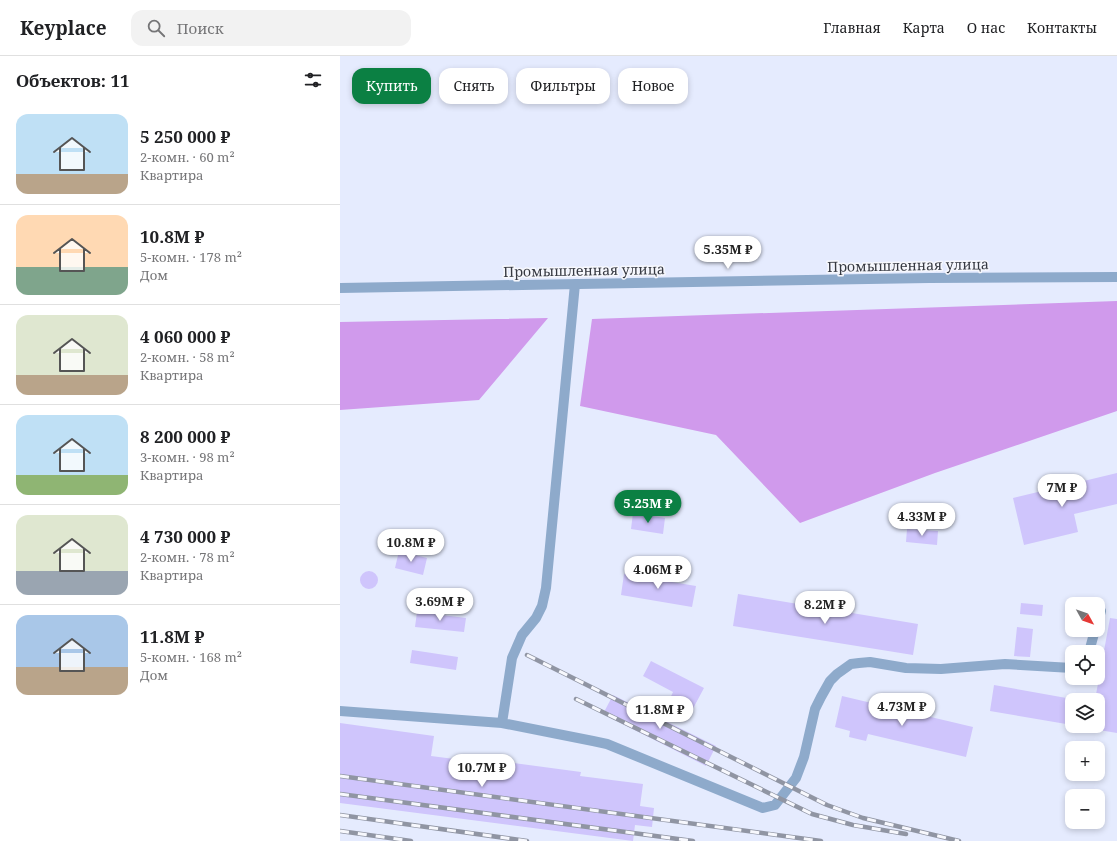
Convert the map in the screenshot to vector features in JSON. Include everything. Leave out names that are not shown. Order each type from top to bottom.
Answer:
[{"type":"street","name":"Промышленная улица","points":[[340,288],[1117,277]]},
{"type":"street","points":[[502,723],[512,658],[522,635],[536,618],[542,606],[546,588],[575,284]]},
{"type":"street","points":[[340,711],[502,723],[607,744],[763,808],[768,808],[775,805],[789,787],[800,768],[815,709],[825,688],[837,674],[851,664],[870,662],[906,668],[941,669],[1005,664],[1065,668]]},
{"type":"shaded area","points":[[1117,301],[1117,411],[935,473],[800,523],[716,435],[580,406],[592,319]]},
{"type":"shaded area","points":[[548,318],[479,400],[340,410],[340,322]]},
{"type":"building","points":[[1117,473],[1117,504],[1074,514],[1078,532],[1024,545],[1013,498]]},
{"type":"building","points":[[633,513],[665,518],[663,534],[631,529]]},
{"type":"building","points":[[907,529],[938,531],[937,545],[906,542]]},
{"type":"building","points":[[399,551],[427,558],[423,575],[395,568]]},
{"type":"building","points":[[369,571],[375,574],[378,580],[375,586],[369,589],[363,586],[360,580],[363,574]]},
{"type":"building","points":[[624,574],[696,586],[692,607],[621,595]]},
{"type":"building","points":[[738,594],[918,624],[913,655],[733,626]]},
{"type":"building","points":[[1021,603],[1043,605],[1042,616],[1020,614]]},
{"type":"building","points":[[417,612],[466,618],[464,632],[415,627]]},
{"type":"building","points":[[1110,618],[1117,619],[1117,733],[1105,731],[1105,693],[1096,693],[1098,685],[1105,685],[1105,645]]},
{"type":"building","points":[[1017,627],[1033,629],[1030,657],[1014,656]]},
{"type":"building","points":[[412,650],[458,657],[456,670],[410,663]]},
{"type":"building","points":[[651,661],[704,688],[689,716],[667,705],[673,692],[643,676]]},
{"type":"building","points":[[994,685],[1065,698],[1065,724],[990,711]]},
{"type":"building","points":[[613,695],[716,746],[706,766],[603,714]]},
{"type":"building","points":[[842,696],[973,727],[966,757],[868,734],[866,741],[849,737],[850,731],[835,727]]},
{"type":"building","points":[[340,723],[434,736],[431,756],[470,761],[470,757],[581,772],[580,776],[643,784],[640,806],[654,808],[652,827],[635,825],[633,841],[340,803]]},
{"type":"railway","points":[[527,655],[827,805],[863,818],[959,841]]},
{"type":"railway","points":[[576,699],[812,814],[853,825],[906,834]]},
{"type":"railway","points":[[340,776],[821,841]]},
{"type":"railway","points":[[340,794],[693,841]]},
{"type":"railway","points":[[340,815],[527,841]]},
{"type":"railway","points":[[340,831],[411,841]]}]
